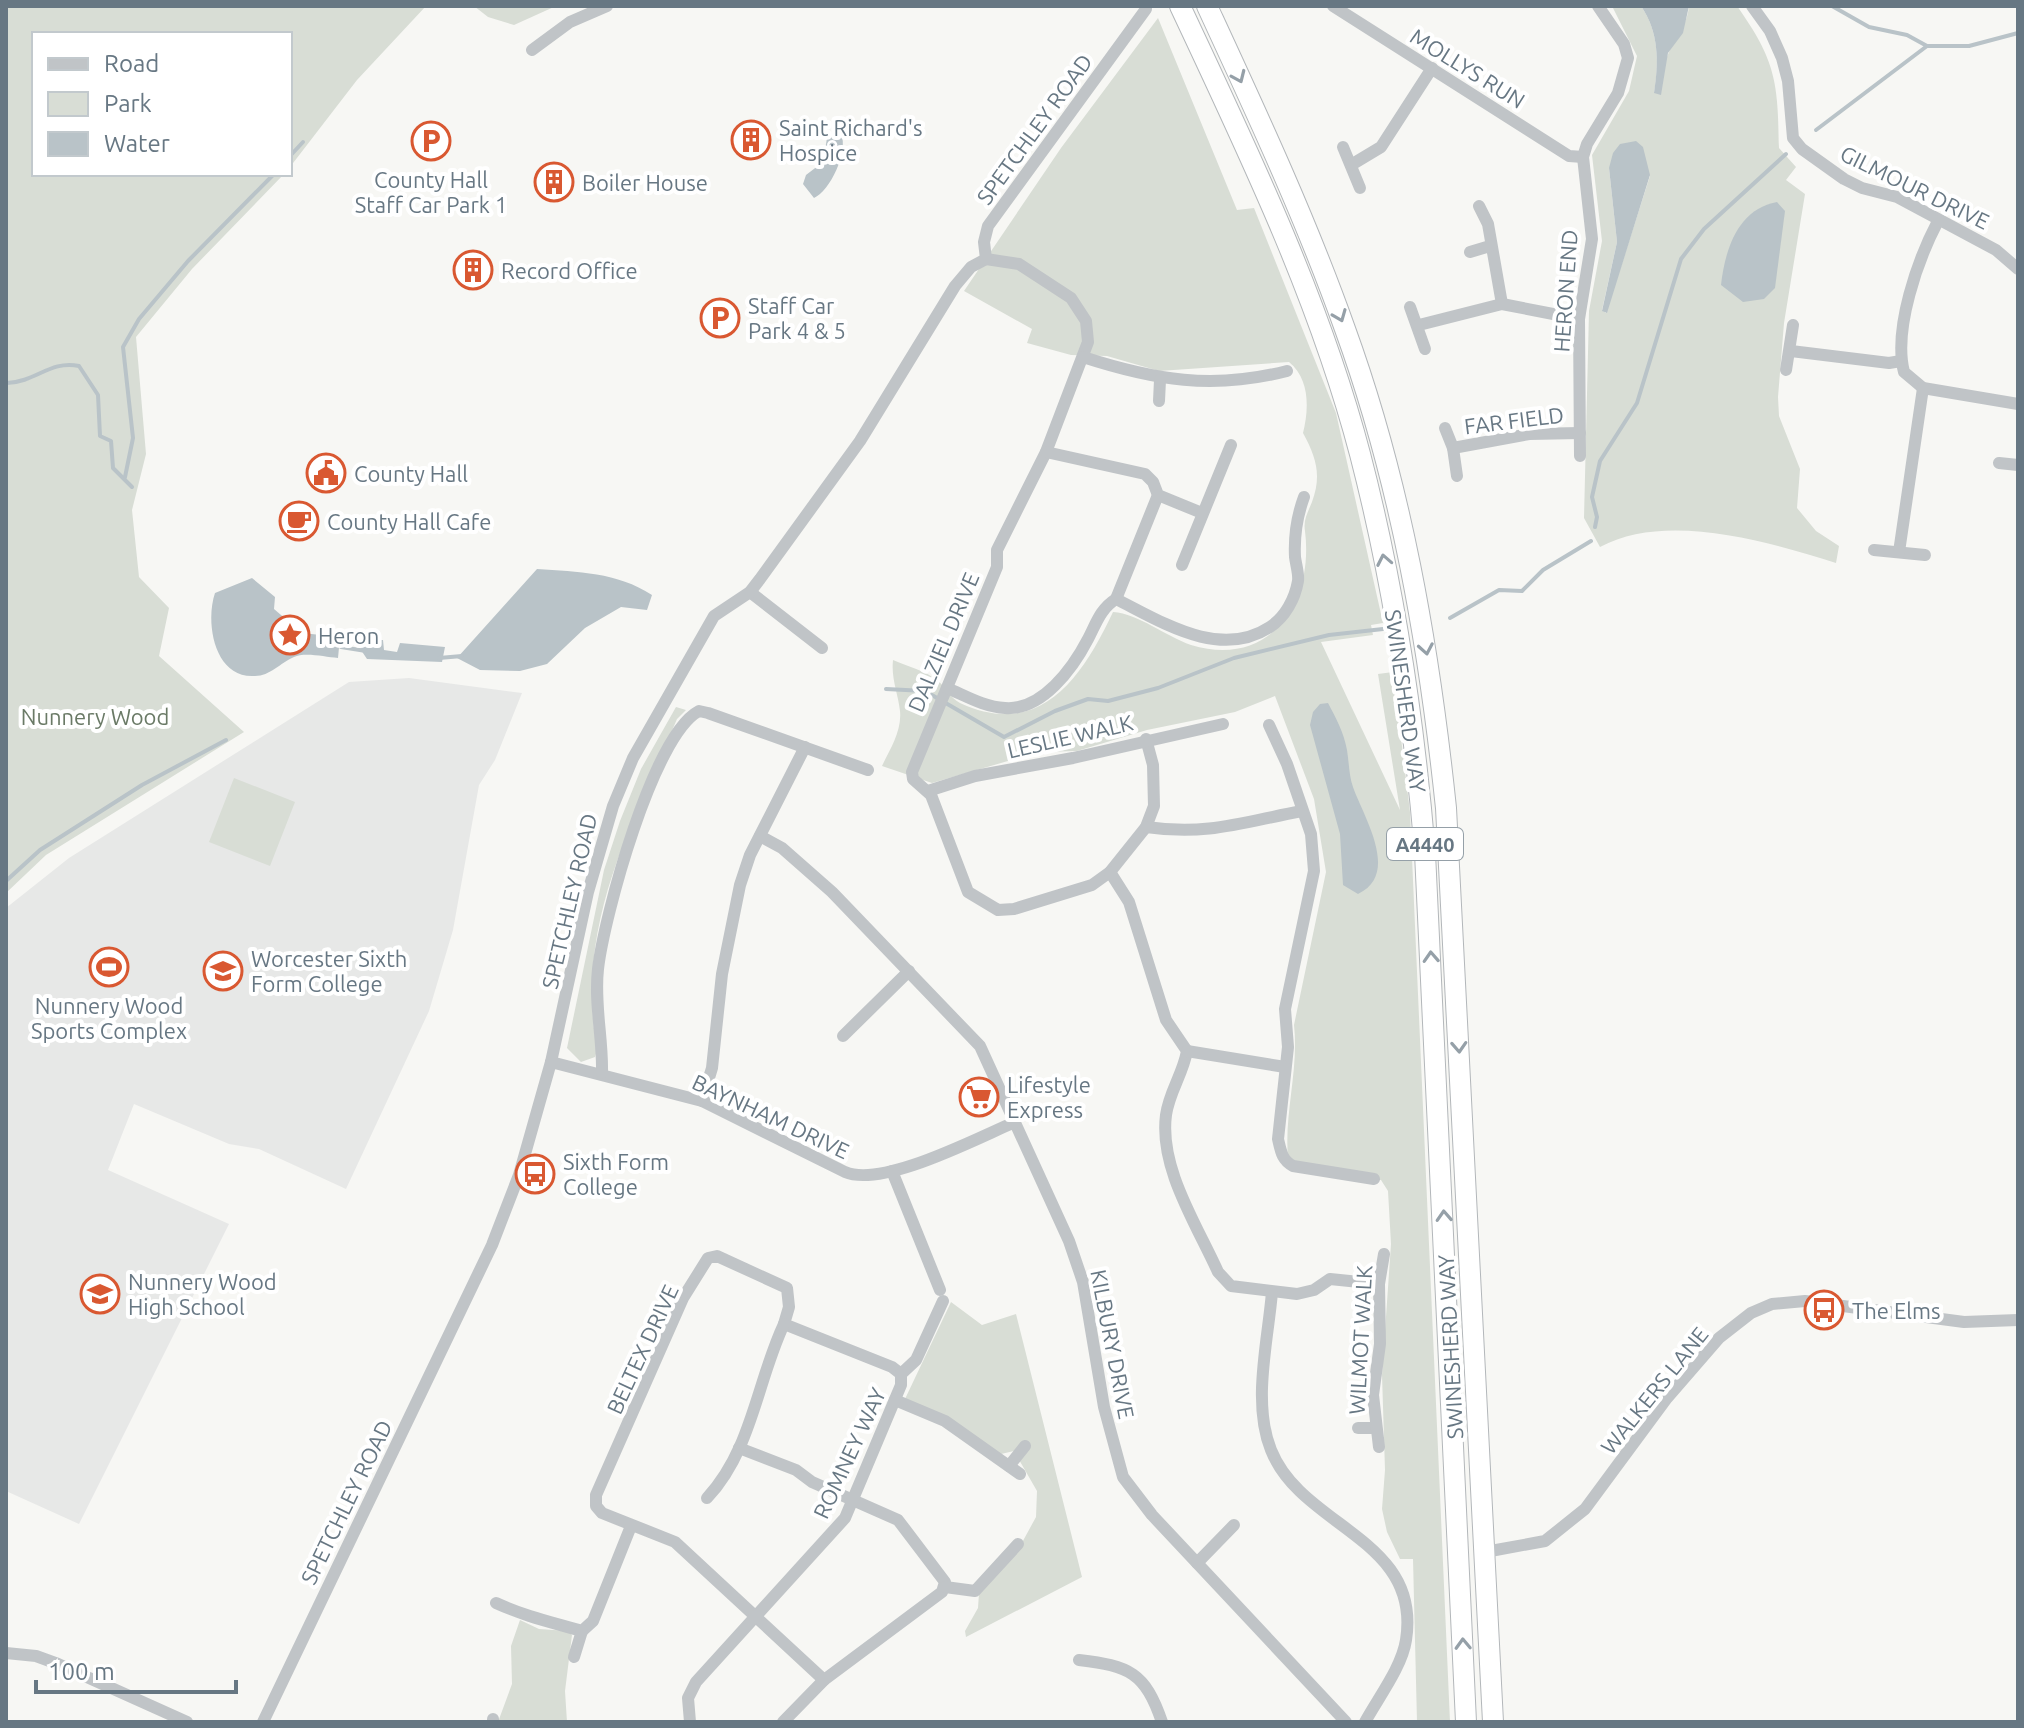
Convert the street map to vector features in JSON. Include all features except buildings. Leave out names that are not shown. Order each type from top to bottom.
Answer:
[{"type":"highway","name":"SWINESHERD WAY","points":[[1180,6],[1279,220],[1319,329],[1359,452],[1402,659],[1425,853],[1466,1722]]},
{"type":"highway","name":"SWINESHERD WAY","points":[[1207,6],[1283,176],[1346,329],[1385,460],[1426,648],[1446,808],[1493,1722]]},
{"type":"highway","points":[[1215,6],[1220,35]]},
{"type":"street","points":[[532,50],[570,22],[607,6]]},
{"type":"street","name":"MOLLYS RUN","points":[[1333,6],[1351,11],[1432,68],[1569,156],[1583,157]]},
{"type":"street","points":[[1583,157],[1587,144],[1618,93],[1628,58],[1624,44],[1598,6]]},
{"type":"street","name":"GILMOUR DRIVE","points":[[1752,6],[1770,31],[1782,58],[1788,81],[1793,138],[1802,149],[1844,179],[1897,197],[1996,250],[2018,269]]},
{"type":"street","name":"SPETCHLEY ROAD","points":[[263,1722],[492,1245],[519,1175],[551,1062],[588,892],[618,794],[654,717],[714,616],[750,592],[860,441],[955,286],[971,267],[986,259],[984,242],[988,226],[1146,9]]},
{"type":"street","points":[[1351,165],[1381,147],[1432,68]]},
{"type":"street","points":[[1343,147],[1360,188]]},
{"type":"street","name":"HERON END","points":[[1580,456],[1579,319],[1592,239],[1583,157]]},
{"type":"street","points":[[1479,206],[1488,224],[1502,304]]},
{"type":"street","points":[[1938,221],[1914,279],[1901,361],[1908,379],[1923,388],[2018,404]]},
{"type":"street","points":[[1470,252],[1490,246]]},
{"type":"street","name":"DALZIEL DRIVE","points":[[986,259],[1019,264],[1071,298],[1086,321],[1088,342],[1046,452],[997,550],[997,567],[912,772],[913,779],[928,791],[968,892],[985,905],[998,910],[1014,909],[1092,885],[1110,872],[1146,827],[1154,806],[1155,785],[1146,739]]},
{"type":"street","points":[[1419,325],[1502,304],[1579,319]]},
{"type":"street","points":[[1410,307],[1419,325],[1425,349]]},
{"type":"street","points":[[1786,370],[1793,325]]},
{"type":"street","points":[[1791,351],[1901,361]]},
{"type":"street","points":[[1083,357],[1160,380],[1262,377],[1287,371]]},
{"type":"street","points":[[1159,401],[1160,380]]},
{"type":"street","points":[[1899,552],[1923,388]]},
{"type":"street","name":"FAR FIELD","points":[[1445,428],[1453,448],[1457,476]]},
{"type":"street","name":"FAR FIELD","points":[[1453,448],[1529,434],[1580,433]]},
{"type":"street","points":[[1182,565],[1231,445]]},
{"type":"street","points":[[945,690],[988,706],[1010,709],[1030,703],[1065,675],[1101,612],[1116,599],[1158,495],[1153,482],[1145,474],[1046,452]]},
{"type":"street","points":[[1999,463],[2017,460]]},
{"type":"street","points":[[1158,495],[1202,513]]},
{"type":"street","points":[[1116,599],[1206,639],[1228,642],[1265,630],[1279,620],[1290,606],[1299,580],[1295,555],[1297,515],[1304,497]]},
{"type":"street","points":[[1874,550],[1925,555]]},
{"type":"street","points":[[750,592],[822,648]]},
{"type":"street","points":[[602,1073],[598,971],[615,884],[631,831],[680,729],[699,711],[868,770]]},
{"type":"street","name":"LESLIE WALK","points":[[928,791],[975,776],[1073,758],[1223,724]]},
{"type":"street","points":[[1269,725],[1287,764],[1311,834],[1314,871],[1285,1009],[1288,1047],[1278,1139],[1284,1161],[1309,1171],[1374,1179]]},
{"type":"street","points":[[702,1101],[716,1044],[728,939],[740,885],[760,836],[805,747]]},
{"type":"street","points":[[1146,827],[1183,832],[1209,831],[1302,811]]},
{"type":"street","name":"KILBURY DRIVE","points":[[760,836],[782,848],[832,892],[980,1046],[1069,1241],[1083,1282],[1104,1407],[1123,1477],[1197,1563],[1346,1722]]},
{"type":"street","points":[[1110,872],[1129,902],[1166,1020],[1187,1051],[1285,1067]]},
{"type":"street","points":[[843,1036],[909,971]]},
{"type":"street","points":[[1187,1051],[1165,1117],[1170,1163],[1218,1272],[1231,1286],[1272,1292],[1305,1294],[1330,1279],[1379,1284]]},
{"type":"street","name":"BAYNHAM DRIVE","points":[[551,1062],[702,1101],[855,1176],[892,1171],[1015,1122]]},
{"type":"street","name":"ROMNEY WAY","points":[[690,1722],[688,1698],[696,1682],[836,1532],[854,1500],[901,1385],[901,1374],[916,1360],[941,1296],[892,1171]]},
{"type":"street","name":"WILMOT WALK","points":[[1379,1447],[1373,1395],[1382,1322],[1379,1284],[1384,1254]]},
{"type":"street","name":"BELTEX DRIVE","points":[[784,1324],[789,1307],[787,1288],[717,1256],[708,1258],[683,1298],[596,1495],[596,1506],[602,1513],[675,1542],[824,1680]]},
{"type":"street","points":[[1272,1292],[1263,1406],[1264,1431],[1287,1478],[1325,1515],[1370,1543],[1385,1560],[1398,1584],[1405,1610],[1406,1641],[1365,1722]]},
{"type":"street","name":"WALKERS LANE","points":[[1485,1552],[1545,1541],[1585,1509],[1667,1398],[1719,1338],[1751,1313],[1772,1304],[1805,1301],[1964,1322],[2018,1320]]},
{"type":"street","points":[[707,1498],[721,1483],[739,1448],[768,1370],[770,1355],[784,1324],[892,1367],[901,1374]]},
{"type":"street","points":[[895,1400],[945,1421],[1020,1474]]},
{"type":"street","name":"WILMOT WALK","points":[[1358,1428],[1376,1428]]},
{"type":"street","points":[[1009,1466],[1025,1446]]},
{"type":"street","points":[[739,1448],[796,1470],[812,1482],[906,1527],[941,1574],[945,1587]]},
{"type":"street","points":[[1197,1563],[1234,1525]]},
{"type":"street","points":[[574,1657],[582,1631],[593,1621],[631,1526]]},
{"type":"street","points":[[783,1722],[824,1680],[945,1587],[975,1591],[1018,1544]]},
{"type":"street","points":[[496,1603],[540,1622],[565,1624],[582,1631]]},
{"type":"street","points":[[6,1653],[36,1656],[58,1664],[187,1722]]},
{"type":"street","points":[[1079,1660],[1128,1669],[1143,1682],[1162,1722]]},
{"type":"shaded area","name":"Worcester Sixth Form College","points":[[409,678],[522,693],[495,760],[479,785],[453,930],[429,1011],[346,1189],[259,1149],[229,1144],[134,1104],[108,1170],[229,1224],[79,1524],[6,1491],[6,908],[69,858],[349,682]]},
{"type":"green space","name":"Nunnery Wood","points":[[6,6],[426,6],[357,80],[292,164],[292,32],[32,32],[32,176],[282,176],[192,269],[136,337],[146,454],[132,510],[139,577],[169,608],[159,656],[244,732],[46,855],[6,893]]},
{"type":"green space","points":[[474,6],[556,6],[514,25],[488,17]]},
{"type":"green space","points":[[1612,6],[1641,6],[1647,16],[1656,48],[1654,93],[1662,81],[1667,58],[1684,25],[1689,6],[1737,6],[1767,58],[1776,89],[1779,148],[1796,167],[1786,180],[1805,194],[1784,323],[1779,416],[1800,469],[1797,508],[1816,531],[1839,546],[1836,563],[1749,539],[1686,531],[1655,531],[1626,536],[1600,547],[1584,518],[1589,311],[1602,241],[1592,155],[1629,91],[1637,56]],"holes":[[[1609,168],[1650,176],[1606,313],[1602,310],[1617,242]]]},
{"type":"green space","points":[[1158,18],[1237,210],[1254,208],[1336,413],[1383,623],[1371,625],[1373,635],[1321,642],[1400,810],[1378,674],[1393,672],[1410,812],[1450,1722],[1417,1722],[1413,1559],[1400,1559],[1387,1532],[1382,1509],[1385,1470],[1382,1375],[1391,1244],[1388,1191],[1381,1180],[1313,1174],[1288,1158],[1295,1058],[1294,1025],[1326,872],[1314,799],[1275,696],[1235,712],[1147,730],[1077,751],[1039,752],[932,783],[882,766],[895,740],[900,718],[893,660],[933,677],[960,703],[988,712],[1013,714],[1035,708],[1055,696],[1072,680],[1113,612],[1132,617],[1191,645],[1219,650],[1243,647],[1264,638],[1281,624],[1294,605],[1302,583],[1306,558],[1305,523],[1317,475],[1314,458],[1303,433],[1307,404],[1304,386],[1289,362],[1159,371],[1107,356],[1071,355],[1027,343],[1032,329],[964,291],[1061,148]]},
{"type":"green space","points":[[676,707],[686,710],[677,719],[625,839],[600,919],[592,1004],[597,1050],[595,1057],[581,1062],[567,1048],[604,870],[641,769]]},
{"type":"green space","points":[[234,778],[295,802],[270,866],[209,842]]},
{"type":"green space","points":[[951,1302],[982,1325],[1016,1314],[1082,1577],[966,1637],[965,1631],[978,1608],[979,1593],[1018,1550],[1036,1517],[1037,1491],[1014,1451],[1001,1454],[905,1399]]},
{"type":"green space","points":[[520,1620],[539,1629],[568,1631],[572,1635],[565,1691],[567,1722],[498,1722],[512,1684],[511,1646]]},
{"type":"water","points":[[1641,6],[1689,6],[1683,33],[1668,53],[1661,95],[1654,93],[1656,48],[1651,26]]},
{"type":"water","points":[[841,134],[842,150],[836,170],[826,187],[814,198],[803,184],[806,175],[823,162],[827,138]]},
{"type":"water","points":[[1636,141],[1643,147],[1650,175],[1607,313],[1602,311],[1617,242],[1609,168],[1613,153],[1620,144]]},
{"type":"water","points":[[1777,202],[1785,211],[1775,288],[1764,299],[1743,302],[1721,285],[1730,245],[1752,213]]},
{"type":"water","points":[[537,569],[611,577],[652,595],[647,610],[621,607],[585,628],[547,664],[520,671],[480,670],[457,658]]},
{"type":"water","points":[[252,578],[275,597],[274,609],[302,633],[340,637],[338,658],[299,656],[255,676],[230,668],[222,659],[212,633],[212,605],[215,593]]},
{"type":"water","points":[[362,640],[383,640],[384,650],[397,652],[400,643],[445,647],[442,662],[367,659],[361,650]]},
{"type":"water","points":[[1328,703],[1344,738],[1352,783],[1370,828],[1378,859],[1377,873],[1371,885],[1358,894],[1343,885],[1340,834],[1310,725],[1313,712],[1320,704]]},
{"type":"waterway","points":[[1832,6],[1869,27],[1907,35],[1927,46]]},
{"type":"waterway","points":[[1816,130],[1927,46],[1969,46],[2018,33]]},
{"type":"waterway","points":[[292,154],[303,142]]},
{"type":"waterway","points":[[1595,527],[1597,517],[1592,497],[1600,461],[1637,403],[1681,259],[1704,229],[1786,154]]},
{"type":"waterway","points":[[125,477],[133,438],[123,347],[139,319],[188,261],[272,176]]},
{"type":"waterway","points":[[7,383],[51,368],[79,366],[98,395],[100,436],[111,441],[113,468],[132,487]]},
{"type":"waterway","points":[[1450,618],[1499,590],[1522,591],[1543,570],[1591,541]]},
{"type":"waterway","points":[[886,689],[925,691],[1004,737],[1055,711],[1088,699],[1108,701],[1158,688],[1234,658],[1329,635],[1383,629]]},
{"type":"waterway","points":[[341,647],[366,651]]},
{"type":"waterway","points":[[439,658],[462,656]]},
{"type":"waterway","points":[[6,881],[40,850],[142,785],[226,740]]},
{"type":"place","name":"Saint Richard's Hospice","points":[[751,140]]},
{"type":"place","name":"County Hall Staff Car Park 1","points":[[431,141]]},
{"type":"place","name":"Boiler House","points":[[554,182]]},
{"type":"place","name":"Record Office","points":[[473,270]]},
{"type":"place","name":"Staff Car Park 4 & 5","points":[[720,318]]},
{"type":"place","name":"County Hall","points":[[326,473]]},
{"type":"place","name":"County Hall Cafe","points":[[299,521]]},
{"type":"place","name":"Heron","points":[[290,635]]},
{"type":"place","name":"Nunnery Wood Sports Complex","points":[[109,967]]},
{"type":"place","name":"Worcester Sixth Form College","points":[[223,971]]},
{"type":"place","name":"Lifestyle Express","points":[[979,1097]]},
{"type":"place","name":"Sixth Form College","points":[[535,1174]]},
{"type":"place","name":"Nunnery Wood High School","points":[[100,1294]]},
{"type":"place","name":"The Elms","points":[[1824,1310]]}]
